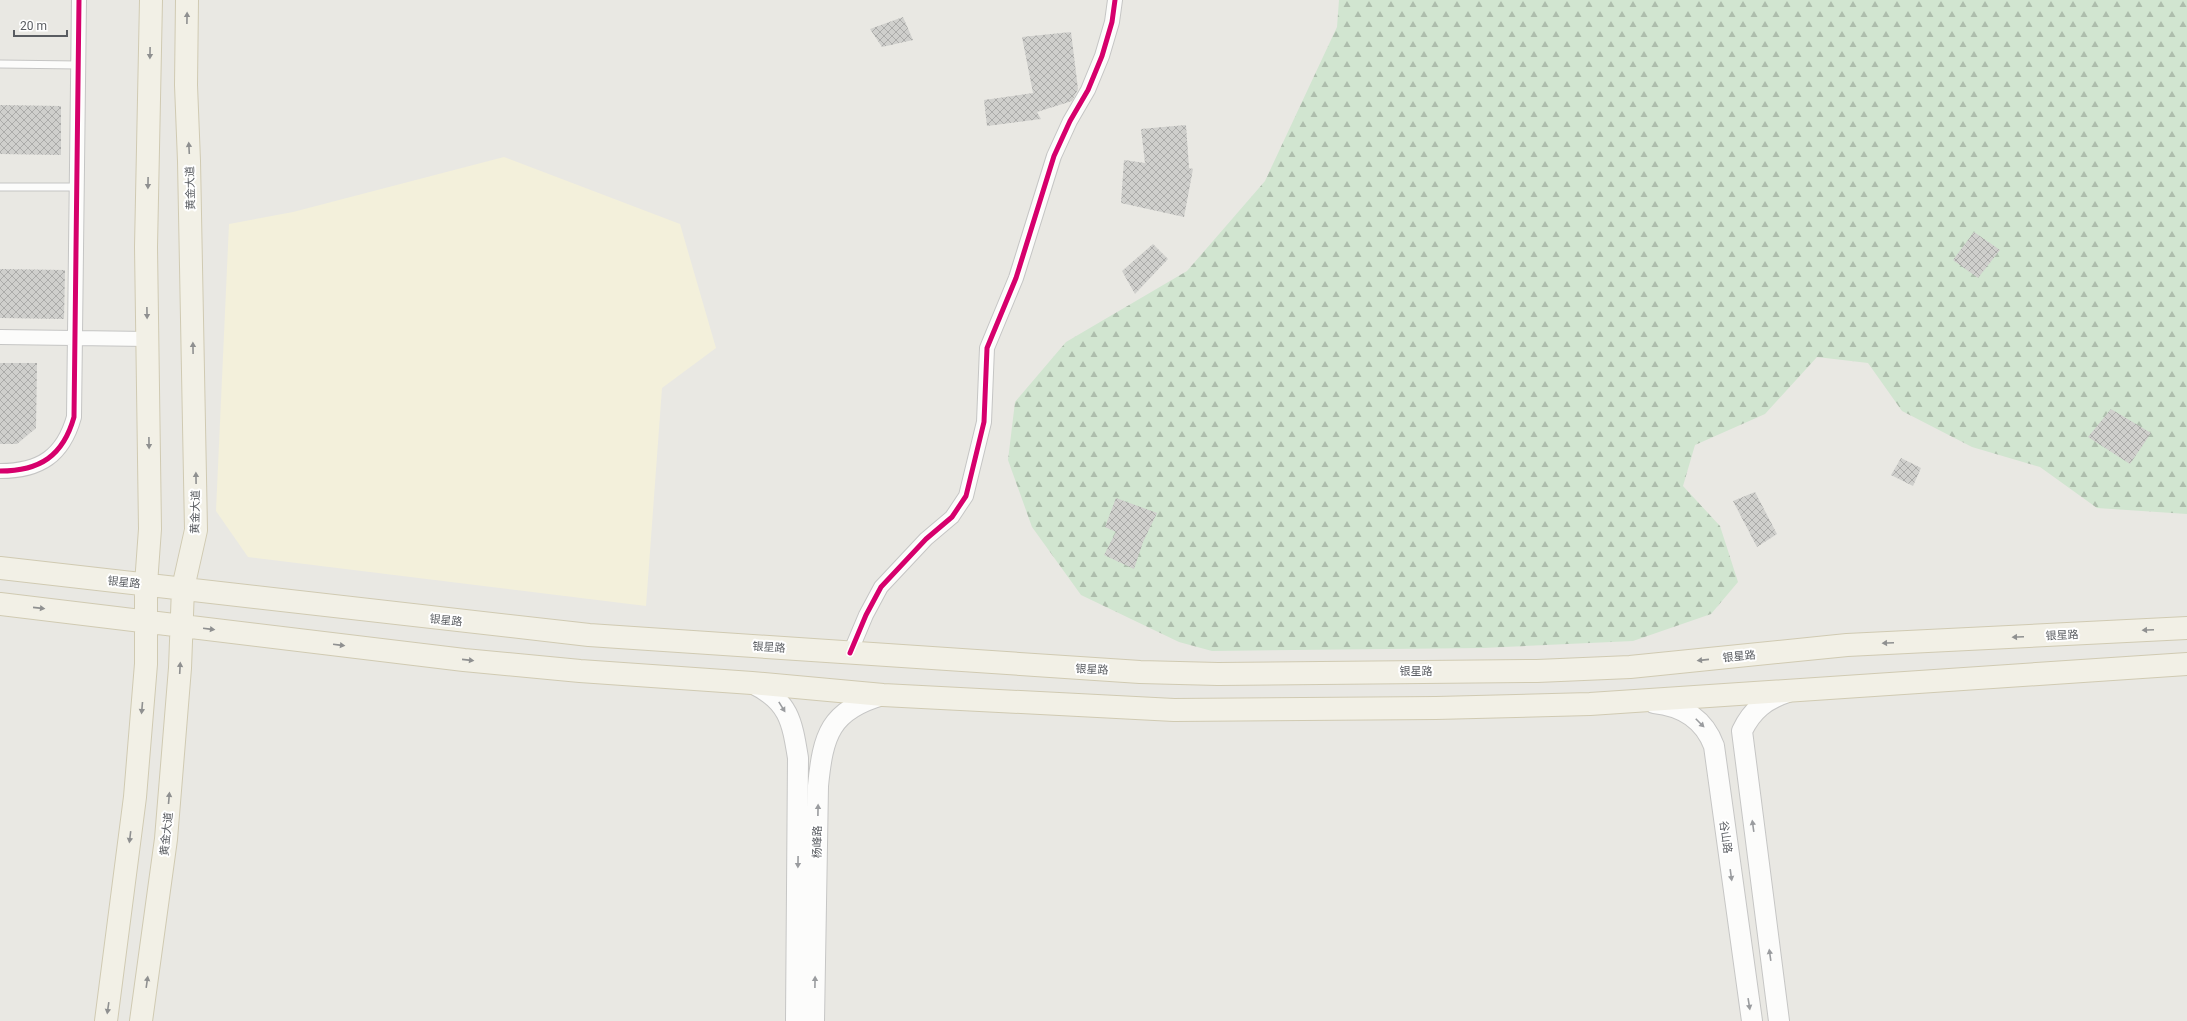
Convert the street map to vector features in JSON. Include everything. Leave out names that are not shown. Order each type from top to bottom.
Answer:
[{"type":"main road","points":[[106,1021],[135,797],[146,664],[146,584],[150,529],[146,247],[151,0]]},
{"type":"main road","name":"黄金大道","points":[[141,1021],[166,839],[180,668],[183,588],[196,530],[186,85],[187,0]]},
{"type":"main road","name":"银星路","points":[[0,568],[589,635],[1140,672],[1218,674],[1536,671],[1630,667],[1847,645],[2187,628]]},
{"type":"main road","points":[[0,604],[464,660],[580,671],[752,683],[883,695],[1174,710],[1436,708],[1638,701],[2187,664]]},
{"type":"main road","name":"杨峰路","points":[[752,683],[768,691],[778,700],[787,713],[793,731],[798,758],[796,1021]]},
{"type":"main road","points":[[1779,1021],[1742,731],[1748,717],[1770,698],[1799,689]]},
{"type":"main road","name":"杨峰路","points":[[814,1021],[818,786],[820,763],[824,745],[832,727],[842,714],[855,705],[883,695]]},
{"type":"main road","name":"谷山路","points":[[1638,701],[1663,704],[1689,713],[1709,733],[1714,746],[1752,1021]]},
{"type":"street","points":[[0,471],[24,470],[41,464],[56,452],[69,435],[74,417],[79,0]]},
{"type":"street","points":[[850,653],[866,614],[881,587],[926,539],[952,517],[966,496],[984,422],[987,348],[1016,278],[1054,156],[1070,121],[1088,90],[1102,56],[1112,22],[1115,0]]},
{"type":"street","points":[[0,337],[148,339]]},
{"type":"lane","points":[[0,64],[78,65]]},
{"type":"lane","points":[[0,187],[77,187]]},
{"type":"shaded area","points":[[504,157],[680,224],[716,348],[662,388],[646,606],[248,557],[216,511],[229,224],[293,212]]},
{"type":"green space","points":[[1339,0],[2187,0],[2187,514],[2097,508],[2040,467],[1972,447],[1902,411],[1868,363],[1817,357],[1765,414],[1695,445],[1683,486],[1720,526],[1738,582],[1711,614],[1633,641],[1483,648],[1212,651],[1179,642],[1081,595],[1032,527],[1008,460],[1015,402],[1066,342],[1187,271],[1265,181],[1337,27]]},
{"type":"building","points":[[903,17],[913,40],[882,47],[870,29]]},
{"type":"building","points":[[1071,32],[1078,89],[1072,101],[1037,112],[1041,119],[987,126],[984,100],[1033,93],[1022,37]]},
{"type":"building","points":[[0,105],[61,106],[61,155],[0,154]]},
{"type":"building","points":[[1186,125],[1189,168],[1193,169],[1184,217],[1121,203],[1124,160],[1145,163],[1141,129]]},
{"type":"building","points":[[1974,232],[2000,250],[1978,278],[1953,260]]},
{"type":"building","points":[[1153,244],[1168,259],[1135,294],[1122,271]]},
{"type":"building","points":[[0,269],[65,270],[64,319],[0,318]]},
{"type":"building","points":[[0,363],[37,363],[36,428],[17,444],[0,444]]},
{"type":"building","points":[[2111,409],[2151,433],[2130,464],[2088,437]]},
{"type":"building","points":[[1901,458],[1921,468],[1913,486],[1891,475]]},
{"type":"building","points":[[1755,492],[1777,534],[1757,547],[1733,501]]},
{"type":"building","points":[[1116,498],[1157,513],[1143,542],[1134,569],[1104,555],[1116,532],[1105,527]]},
{"type":"cycle path","points":[[0,471],[27,468],[48,459],[63,442],[74,417],[79,0]]},
{"type":"cycle path","points":[[850,653],[866,615],[881,587],[926,539],[952,517],[966,496],[984,422],[987,348],[1016,278],[1054,156],[1070,121],[1088,90],[1102,56],[1112,22],[1115,0]]}]
